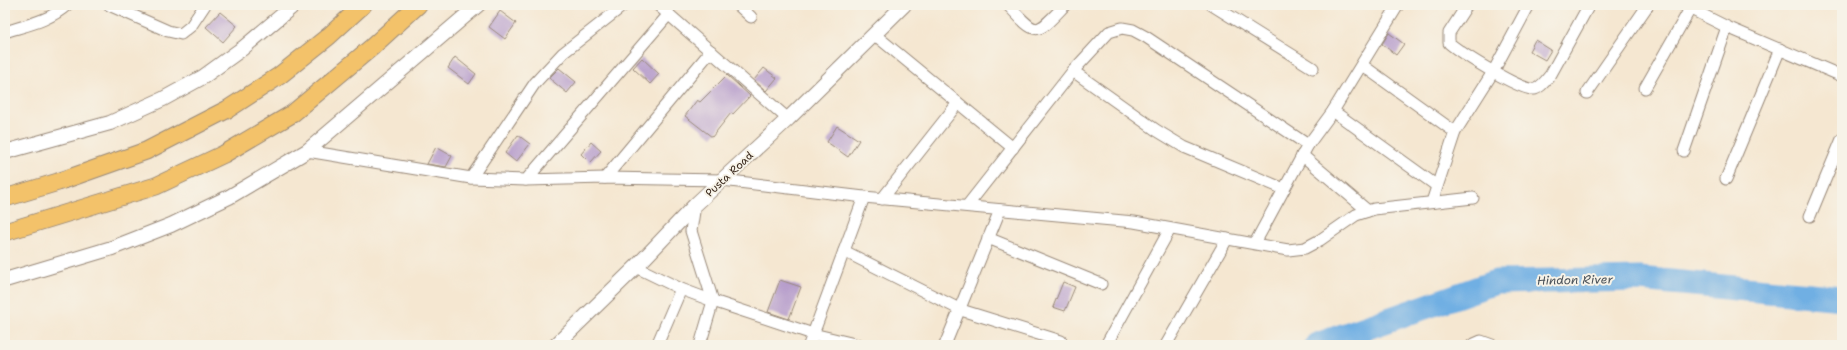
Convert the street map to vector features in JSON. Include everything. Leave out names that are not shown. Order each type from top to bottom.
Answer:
[{"type":"main road","points":[[5,198],[58,182],[146,151],[228,109],[279,76],[329,36],[364,5]]},
{"type":"main road","points":[[5,232],[156,186],[224,154],[292,114],[372,47],[418,5]]},
{"type":"street","points":[[5,32],[42,21],[58,13],[66,5]]},
{"type":"street","points":[[109,5],[168,31],[181,34],[191,26],[205,5]]},
{"type":"street","points":[[5,152],[110,123],[163,99],[203,77],[244,48],[294,5]]},
{"type":"street","points":[[5,280],[112,248],[171,226],[229,197],[308,151],[478,5]]},
{"type":"street","points":[[471,178],[535,83],[563,52],[624,5]]},
{"type":"street","points":[[658,5],[788,119]]},
{"type":"street","points":[[738,5],[751,17]]},
{"type":"street","name":"Pusta Road","points":[[556,345],[636,267],[695,205],[788,119],[904,5]]},
{"type":"street","points":[[1008,6],[1028,26],[1035,29],[1043,27],[1065,5]]},
{"type":"street","points":[[1212,5],[1313,68]]},
{"type":"street","points":[[1255,243],[1308,145],[1333,111],[1398,5]]},
{"type":"street","points":[[1467,5],[1448,33],[1449,43],[1493,72],[1526,88],[1535,89],[1543,84],[1551,74],[1589,5]]},
{"type":"street","points":[[1432,202],[1455,132],[1493,72],[1530,5]]},
{"type":"street","points":[[1587,93],[1648,5]]},
{"type":"street","points":[[1645,88],[1686,7],[1727,27],[1842,76]]},
{"type":"street","points":[[526,180],[669,14]]},
{"type":"street","points":[[1684,151],[1727,27]]},
{"type":"street","points":[[967,206],[1073,71],[1109,32],[1122,28],[1133,30],[1308,145]]},
{"type":"street","points":[[874,34],[1013,148]]},
{"type":"street","points":[[1726,179],[1780,49]]},
{"type":"street","points":[[605,178],[711,51]]},
{"type":"street","points":[[1362,65],[1455,132]]},
{"type":"street","points":[[1073,71],[1156,130],[1184,147],[1284,190]]},
{"type":"street","points":[[882,199],[958,103]]},
{"type":"street","points":[[1333,111],[1437,186]]},
{"type":"street","points":[[1810,216],[1842,139]]},
{"type":"street","points":[[308,151],[471,178],[526,180],[605,178],[722,180],[882,199],[1134,222],[1288,250],[1305,248],[1356,216],[1368,211],[1472,198]]},
{"type":"street","points":[[1302,155],[1368,211]]},
{"type":"street","points":[[808,345],[864,197]]},
{"type":"street","points":[[695,205],[691,231],[713,301],[700,345]]},
{"type":"street","points":[[945,345],[961,310],[1000,210]]},
{"type":"street","points":[[1106,345],[1170,228]]},
{"type":"street","points":[[988,238],[1101,284]]},
{"type":"street","points":[[1166,345],[1227,239]]},
{"type":"street","points":[[844,251],[961,310],[1061,342]]},
{"type":"street","points":[[636,267],[681,289],[713,301],[813,334],[859,345]]},
{"type":"street","points":[[656,345],[681,289]]},
{"type":"street","points":[[1472,345],[1481,341],[1492,345]]},
{"type":"building","points":[[500,11],[516,23],[505,39],[489,27]]},
{"type":"building","points":[[220,12],[237,26],[223,42],[206,27]]},
{"type":"building","points":[[1389,33],[1404,44],[1396,55],[1382,44]]},
{"type":"building","points":[[1535,40],[1551,50],[1545,60],[1529,51]]},
{"type":"building","points":[[455,57],[476,74],[469,84],[448,68]]},
{"type":"building","points":[[642,58],[659,74],[650,84],[633,68]]},
{"type":"building","points":[[559,68],[576,82],[567,93],[549,78]]},
{"type":"building","points":[[764,68],[777,78],[766,91],[754,80]]},
{"type":"building","points":[[727,75],[750,96],[733,114],[731,113],[712,137],[685,116],[697,100],[700,102]]},
{"type":"building","points":[[837,126],[859,140],[848,157],[827,142]]},
{"type":"building","points":[[518,135],[530,144],[516,162],[505,153]]},
{"type":"building","points":[[591,142],[601,151],[590,163],[581,154]]},
{"type":"building","points":[[436,147],[452,156],[446,167],[427,164]]},
{"type":"building","points":[[780,280],[801,287],[789,319],[768,312]]},
{"type":"building","points":[[1063,282],[1075,287],[1065,311],[1053,307]]},
{"type":"waterway","name":"Hindon River","points":[[1317,345],[1496,282],[1639,279],[1842,298]]}]
